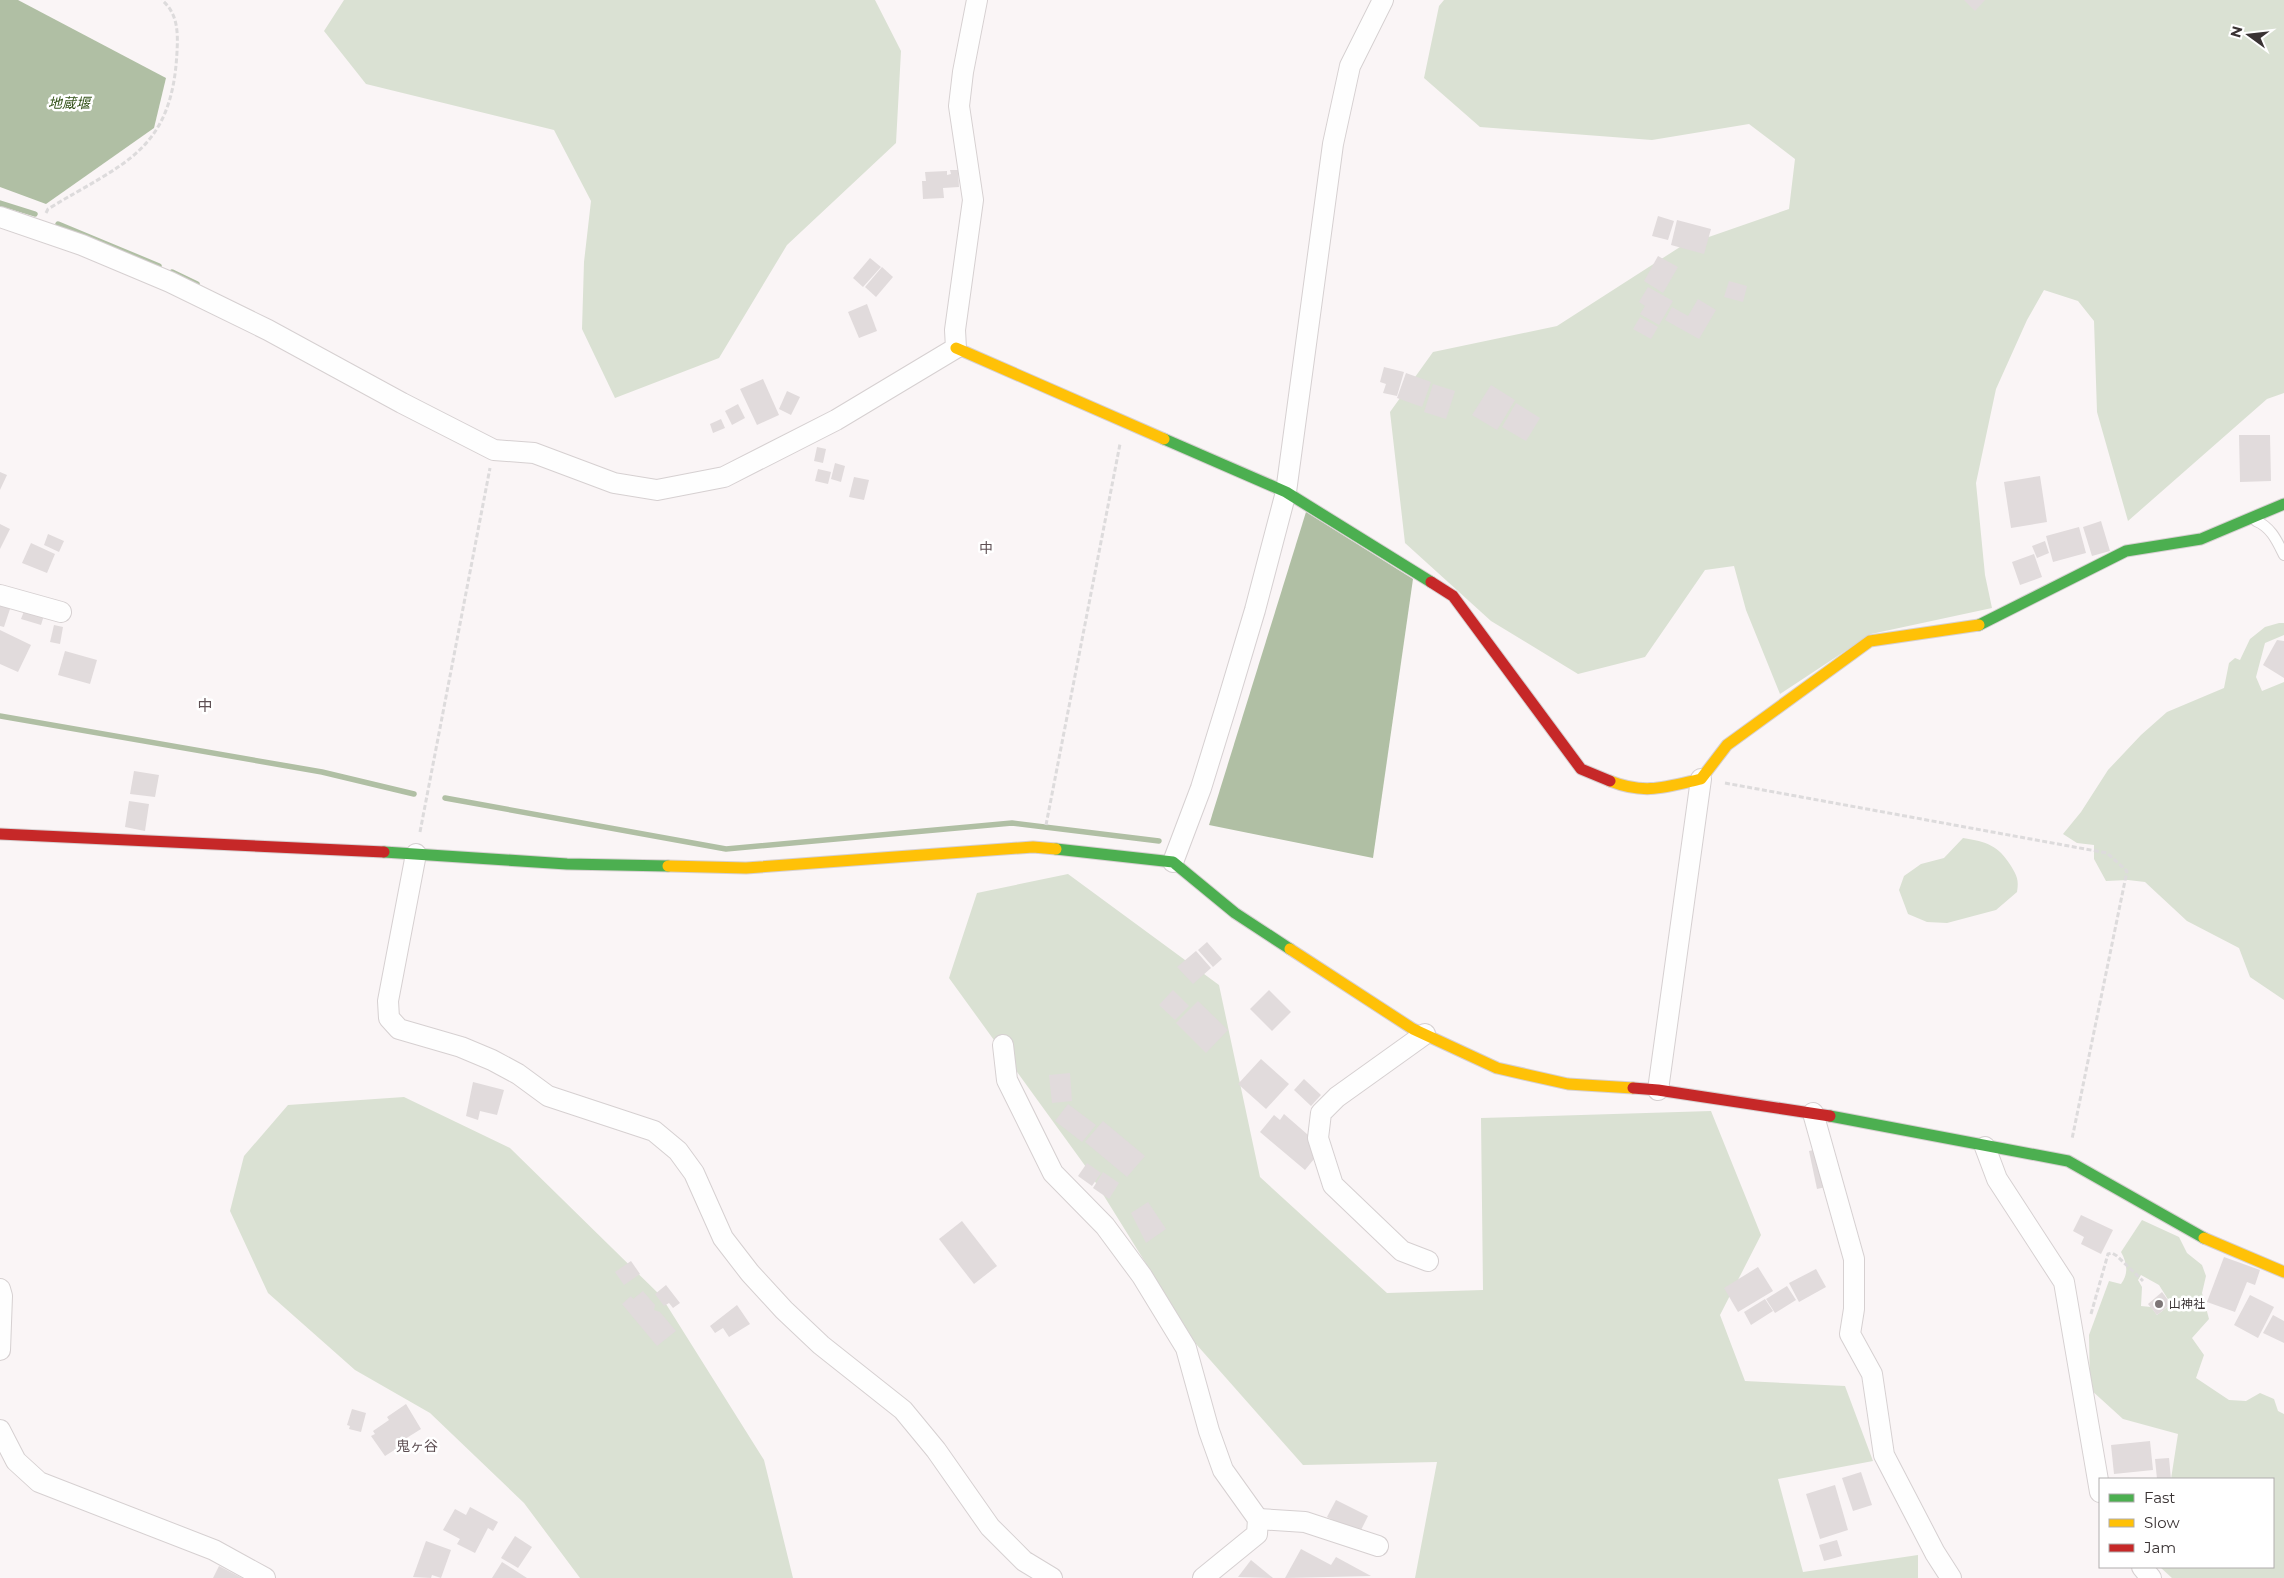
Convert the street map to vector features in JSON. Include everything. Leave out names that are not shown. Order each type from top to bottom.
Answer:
[{"type":"street","points":[[956,348],[955,330],[973,200],[959,106],[963,72],[977,0]]},
{"type":"street","points":[[1173,862],[1201,788],[1229,698],[1255,610],[1286,492],[1333,144],[1350,66],[1383,0]]},
{"type":"street","points":[[0,217],[82,245],[170,282],[268,330],[402,403],[494,450],[534,453],[614,483],[658,490],[724,477],[836,420],[956,348]]},
{"type":"street","points":[[956,348],[1286,492],[1453,596],[1581,769],[1631,789],[1660,788],[1701,779]]},
{"type":"street","points":[[1658,1090],[1701,779],[1727,745],[1870,641],[1975,627],[2126,551],[2201,540],[2284,504]]},
{"type":"street","points":[[0,595],[61,612]]},
{"type":"street","points":[[0,834],[416,854],[567,864],[746,868],[1033,847],[1173,862],[1235,913],[1413,1029],[1497,1068],[1568,1084],[1658,1090],[1813,1113],[1985,1147],[2068,1161],[2191,1232],[2284,1272]]},
{"type":"street","points":[[416,854],[388,1001],[389,1018],[399,1029],[461,1047],[492,1060],[518,1074],[548,1096],[654,1131],[678,1151],[694,1174],[723,1238],[750,1273],[784,1310],[821,1345],[903,1410],[936,1450],[990,1527],[1024,1561],[1052,1578]]},
{"type":"street","points":[[1425,1034],[1337,1098],[1321,1113],[1318,1138],[1333,1185],[1402,1251],[1428,1261]]},
{"type":"street","points":[[1002,1045],[1007,1080],[1053,1173],[1106,1226],[1142,1276],[1186,1348],[1209,1431],[1223,1470],[1258,1518],[1257,1534],[1203,1578]]},
{"type":"street","points":[[1813,1113],[1854,1259],[1854,1310],[1850,1334],[1872,1374],[1884,1455],[1951,1578]]},
{"type":"street","points":[[1985,1147],[1997,1179],[2064,1282],[2099,1486]]},
{"type":"street","points":[[0,1288],[2,1296],[0,1350]]},
{"type":"street","points":[[0,1430],[16,1461],[39,1482],[68,1495],[142,1520],[214,1550],[265,1578]]},
{"type":"street","points":[[1258,1518],[1305,1522],[1378,1546]]},
{"type":"street","points":[[2143,1568],[2151,1578]]},
{"type":"lane","points":[[2253,519],[2264,524],[2273,534],[2284,555]]},
{"type":"path","points":[[45,216],[48,209],[125,164],[144,147],[161,125],[171,101],[176,69],[178,33],[174,14],[162,0]]},
{"type":"path","points":[[1047,818],[1124,422]]},
{"type":"path","points":[[416,854],[494,450]]},
{"type":"path","points":[[1701,779],[2107,853],[2127,870],[2068,1161]]},
{"type":"path","points":[[2074,1339],[2083,1330],[2090,1317],[2108,1254],[2112,1253],[2117,1256],[2143,1281]]},
{"type":"shaded area","points":[[344,0],[875,0],[901,51],[896,143],[787,245],[719,358],[615,398],[582,329],[584,262],[591,201],[554,130],[366,84],[324,31]]},
{"type":"shaded area","points":[[1444,0],[2284,0],[2284,393],[2267,399],[2128,521],[2097,412],[2094,321],[2078,301],[2044,290],[2027,320],[1996,389],[1976,483],[1985,575],[1992,608],[1871,634],[1780,694],[1746,610],[1734,566],[1705,570],[1645,657],[1578,674],[1491,621],[1405,543],[1390,412],[1433,352],[1557,326],[1680,247],[1789,209],[1795,159],[1749,124],[1652,140],[1480,127],[1424,78],[1439,6]]},
{"type":"shaded area","points":[[2284,623],[2284,635],[2265,643],[2256,677],[2262,691],[2284,682],[2284,1000],[2250,977],[2239,948],[2187,921],[2145,882],[2128,880],[2106,881],[2094,859],[2094,845],[2077,843],[2063,834],[2081,812],[2108,770],[2141,735],[2167,712],[2224,688],[2229,663],[2235,658],[2240,660],[2250,639],[2265,627]]},
{"type":"shaded area","points":[[1963,838],[1985,843],[2001,853],[2016,875],[2018,881],[2017,892],[1996,910],[1947,923],[1927,922],[1908,914],[1899,890],[1904,876],[1921,864],[1944,858]]},
{"type":"shaded area","points":[[1068,874],[1219,985],[1260,1177],[1387,1293],[1483,1290],[1481,1118],[1711,1111],[1761,1235],[1720,1315],[1745,1381],[1845,1386],[1873,1461],[1778,1479],[1803,1572],[1918,1555],[1918,1578],[1415,1578],[1437,1462],[1303,1465],[1196,1344],[1086,1167],[949,978],[977,893]]},
{"type":"shaded area","points":[[404,1097],[510,1148],[661,1296],[764,1460],[793,1578],[580,1578],[524,1503],[430,1413],[355,1370],[268,1293],[230,1211],[244,1156],[288,1105]]},
{"type":"shaded area","points":[[2142,1220],[2179,1237],[2187,1253],[2202,1265],[2206,1276],[2202,1293],[2209,1319],[2192,1338],[2204,1355],[2196,1378],[2229,1400],[2246,1401],[2260,1393],[2274,1399],[2278,1411],[2284,1414],[2284,1578],[2172,1578],[2161,1568],[2274,1568],[2274,1478],[2171,1478],[2178,1434],[2123,1419],[2090,1389],[2089,1335],[2109,1281],[2121,1284],[2125,1276],[2125,1260],[2121,1252]],"holes":[[[2141,1275],[2159,1285],[2171,1304],[2157,1315],[2151,1307],[2141,1306],[2142,1287],[2138,1280]]]},
{"type":"water","name":"地蔵堰","points":[[0,0],[18,0],[166,78],[154,128],[46,204],[0,187]]},
{"type":"water","points":[[1306,512],[1413,579],[1373,858],[1209,825]]},
{"type":"building","points":[[1964,0],[1985,0],[1975,11]]},
{"type":"building","points":[[950,170],[958,170],[959,187],[943,188],[944,198],[923,199],[922,181],[926,181],[925,172],[947,171],[947,175],[951,174]]},
{"type":"building","points":[[1658,216],[1674,221],[1668,240],[1652,236]]},
{"type":"building","points":[[1677,220],[1711,229],[1704,254],[1671,245]]},
{"type":"building","points":[[1658,256],[1678,267],[1663,293],[1644,281]]},
{"type":"building","points":[[870,258],[881,267],[863,287],[853,278]]},
{"type":"building","points":[[882,267],[893,277],[876,297],[865,287]]},
{"type":"building","points":[[1729,281],[1747,286],[1743,302],[1724,297]]},
{"type":"building","points":[[1648,287],[1673,301],[1659,325],[1640,314],[1645,306],[1639,302]]},
{"type":"building","points":[[1698,299],[1716,310],[1699,339],[1665,320],[1672,307],[1688,316]]},
{"type":"building","points":[[867,304],[877,331],[859,338],[848,312]]},
{"type":"building","points":[[1640,317],[1658,327],[1651,339],[1633,329]]},
{"type":"building","points":[[1384,367],[1404,372],[1397,396],[1383,393],[1386,384],[1380,382]]},
{"type":"building","points":[[1406,373],[1431,382],[1422,407],[1397,398]]},
{"type":"building","points":[[763,379],[779,415],[757,425],[740,389]]},
{"type":"building","points":[[1433,384],[1455,391],[1446,419],[1424,412]]},
{"type":"building","points":[[1491,385],[1515,400],[1497,430],[1472,415]]},
{"type":"building","points":[[787,391],[800,397],[791,415],[779,409]]},
{"type":"building","points":[[1516,403],[1540,418],[1526,441],[1502,427]]},
{"type":"building","points":[[738,404],[745,418],[732,425],[725,411]]},
{"type":"building","points":[[721,419],[725,428],[713,433],[710,424]]},
{"type":"building","points":[[2239,435],[2270,435],[2271,481],[2240,482]]},
{"type":"building","points":[[817,447],[826,449],[823,463],[814,461]]},
{"type":"building","points":[[835,463],[845,466],[841,482],[831,479]]},
{"type":"building","points":[[818,469],[831,472],[828,484],[815,481]]},
{"type":"building","points":[[0,472],[7,475],[0,490]]},
{"type":"building","points":[[2040,476],[2047,522],[2011,528],[2004,482]]},
{"type":"building","points":[[854,477],[869,480],[864,500],[849,497]]},
{"type":"building","points":[[2101,521],[2110,551],[2092,556],[2083,527]]},
{"type":"building","points":[[0,524],[10,529],[0,549]]},
{"type":"building","points":[[2079,527],[2086,553],[2053,562],[2046,536]]},
{"type":"building","points":[[48,534],[64,541],[59,552],[44,545]]},
{"type":"building","points":[[2045,541],[2049,553],[2037,558],[2032,546]]},
{"type":"building","points":[[31,543],[55,554],[47,573],[22,563]]},
{"type":"building","points":[[2034,554],[2042,577],[2020,585],[2012,562]]},
{"type":"building","points":[[0,599],[12,603],[4,627],[0,626]]},
{"type":"building","points":[[26,606],[45,612],[41,625],[21,619]]},
{"type":"building","points":[[54,625],[63,627],[60,644],[50,642]]},
{"type":"building","points":[[0,630],[31,645],[18,672],[0,664]]},
{"type":"building","points":[[2277,640],[2284,641],[2284,678],[2263,665]]},
{"type":"building","points":[[65,651],[97,660],[90,684],[58,675]]},
{"type":"building","points":[[134,771],[159,775],[155,797],[130,794]]},
{"type":"building","points":[[129,801],[149,804],[145,831],[125,827]]},
{"type":"building","points":[[1207,942],[1222,959],[1213,967],[1198,950]]},
{"type":"building","points":[[1196,951],[1211,968],[1193,984],[1177,967]]},
{"type":"building","points":[[1173,990],[1189,1006],[1175,1020],[1159,1005]]},
{"type":"building","points":[[1269,990],[1291,1012],[1272,1031],[1250,1009]]},
{"type":"building","points":[[1198,1001],[1228,1030],[1206,1053],[1176,1023]]},
{"type":"building","points":[[1261,1059],[1289,1084],[1266,1109],[1238,1084]]},
{"type":"building","points":[[1070,1073],[1072,1101],[1052,1103],[1049,1075]]},
{"type":"building","points":[[1304,1079],[1321,1095],[1311,1106],[1294,1090]]},
{"type":"building","points":[[473,1082],[504,1090],[497,1115],[480,1111],[478,1120],[466,1116]]},
{"type":"building","points":[[1068,1104],[1096,1125],[1082,1142],[1055,1121]]},
{"type":"building","points":[[1284,1114],[1315,1141],[1319,1153],[1305,1170],[1260,1132],[1274,1115],[1280,1120]]},
{"type":"building","points":[[1103,1121],[1145,1156],[1127,1177],[1085,1142]]},
{"type":"building","points":[[1818,1149],[1826,1187],[1817,1189],[1809,1151]]},
{"type":"building","points":[[1087,1163],[1101,1173],[1092,1186],[1078,1176]]},
{"type":"building","points":[[1103,1172],[1119,1183],[1109,1199],[1093,1188]]},
{"type":"building","points":[[1148,1202],[1166,1229],[1146,1243],[1131,1213]]},
{"type":"building","points":[[2081,1215],[2113,1230],[2101,1254],[2081,1244],[2084,1237],[2073,1231]]},
{"type":"building","points":[[962,1221],[997,1266],[974,1284],[939,1239]]},
{"type":"building","points":[[2224,1257],[2260,1270],[2255,1285],[2247,1282],[2235,1312],[2207,1302]]},
{"type":"building","points":[[631,1261],[640,1274],[624,1285],[615,1272]]},
{"type":"building","points":[[1758,1267],[1773,1291],[1738,1312],[1724,1288]]},
{"type":"building","points":[[1816,1269],[1826,1287],[1799,1302],[1789,1283]]},
{"type":"building","points":[[666,1285],[680,1303],[673,1308],[669,1303],[664,1306],[655,1294]]},
{"type":"building","points":[[1787,1286],[1796,1300],[1775,1313],[1766,1299]]},
{"type":"building","points":[[643,1291],[655,1305],[654,1310],[660,1312],[676,1331],[657,1346],[622,1304],[631,1296],[633,1299]]},
{"type":"building","name":"山神社","points":[[2162,1292],[2171,1304],[2157,1315],[2148,1304]]},
{"type":"building","points":[[2250,1295],[2274,1307],[2258,1338],[2234,1325]]},
{"type":"building","points":[[1765,1299],[1773,1311],[1751,1325],[1744,1312]]},
{"type":"building","points":[[737,1305],[750,1324],[729,1337],[723,1328],[715,1333],[710,1326]]},
{"type":"building","points":[[2273,1315],[2284,1321],[2284,1343],[2263,1333]]},
{"type":"building","points":[[406,1404],[421,1429],[405,1439],[407,1442],[385,1456],[371,1436],[375,1434],[373,1431],[389,1420],[387,1417]]},
{"type":"building","points":[[352,1409],[366,1413],[361,1432],[349,1429],[350,1426],[347,1425]]},
{"type":"building","points":[[2150,1441],[2153,1470],[2114,1474],[2111,1445]]},
{"type":"building","points":[[2169,1458],[2171,1478],[2157,1478],[2155,1459]]},
{"type":"building","points":[[1861,1472],[1872,1505],[1853,1511],[1842,1478]]},
{"type":"building","points":[[1835,1485],[1848,1530],[1820,1539],[1806,1494]]},
{"type":"building","points":[[1336,1500],[1368,1516],[1359,1534],[1327,1517]]},
{"type":"building","points":[[470,1507],[498,1522],[493,1531],[488,1528],[475,1553],[457,1544],[460,1539],[443,1530],[455,1509],[466,1515]]},
{"type":"building","points":[[515,1536],[532,1547],[518,1568],[501,1558]]},
{"type":"building","points":[[1837,1540],[1842,1556],[1824,1561],[1819,1545]]},
{"type":"building","points":[[426,1541],[451,1550],[441,1578],[432,1575],[431,1578],[413,1577]]},
{"type":"building","points":[[1301,1549],[1331,1565],[1336,1557],[1371,1576],[1285,1578]]},
{"type":"building","points":[[1251,1560],[1273,1578],[1238,1577]]},
{"type":"building","points":[[502,1562],[527,1578],[492,1578]]},
{"type":"building","points":[[219,1566],[242,1578],[213,1578]]},
{"type":"waterway","points":[[0,203],[35,214]]},
{"type":"waterway","points":[[58,224],[159,266]]},
{"type":"waterway","points":[[172,272],[197,284]]},
{"type":"waterway","points":[[0,716],[322,772],[414,794]]},
{"type":"waterway","points":[[445,798],[726,849],[1012,823],[1159,841]]},
{"type":"traffic: fast","points":[[1164,439],[1286,492],[1431,582]]},
{"type":"traffic: fast","points":[[1979,625],[2126,551],[2201,539],[2284,504]]},
{"type":"traffic: fast","points":[[1056,849],[1173,862],[1235,913],[1290,949]]},
{"type":"traffic: fast","points":[[384,852],[567,864],[668,866]]},
{"type":"traffic: fast","points":[[1830,1116],[2068,1161],[2204,1238]]},
{"type":"traffic: slow","points":[[956,348],[1164,439]]},
{"type":"traffic: slow","points":[[1610,781],[1645,789],[1666,787],[1701,779],[1727,745],[1870,641],[1979,625]]},
{"type":"traffic: slow","points":[[668,866],[746,868],[1033,847],[1056,849]]},
{"type":"traffic: slow","points":[[1290,949],[1413,1029],[1497,1068],[1568,1084],[1633,1088]]},
{"type":"traffic: slow","points":[[2204,1238],[2284,1272]]},
{"type":"traffic: jam","points":[[1431,582],[1453,596],[1581,769],[1610,781]]},
{"type":"traffic: jam","points":[[0,834],[384,852]]},
{"type":"traffic: jam","points":[[1633,1088],[1658,1090],[1830,1116]]},
{"type":"place","name":"山神社","points":[[2159,1304]]},
{"type":"district","name":"中","points":[[986,548]]},
{"type":"district","name":"中","points":[[205,706]]},
{"type":"district","name":"鬼ヶ谷","points":[[417,1446]]}]
